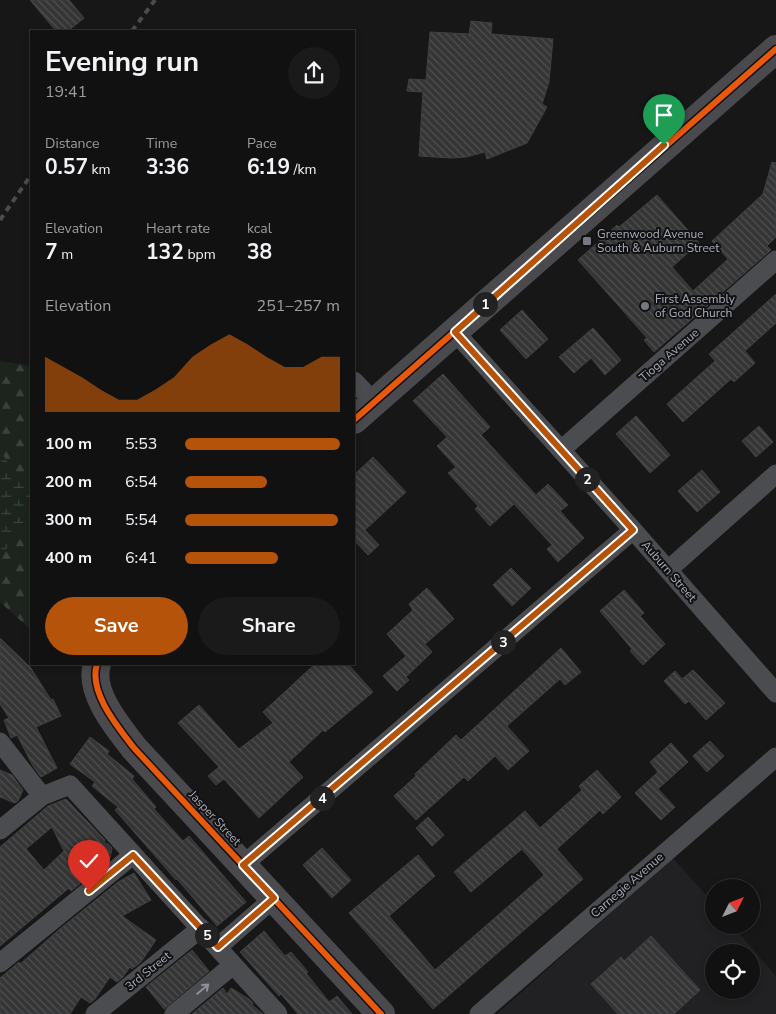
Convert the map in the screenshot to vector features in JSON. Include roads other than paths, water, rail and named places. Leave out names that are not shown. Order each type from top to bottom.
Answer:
[{"type":"street","points":[[355,419],[776,48]]},
{"type":"street","name":"Tioga Avenue","points":[[562,450],[776,260]]},
{"type":"street","name":"Auburn Street","points":[[455,332],[562,450],[776,693]]},
{"type":"street","points":[[355,382],[374,402]]},
{"type":"street","points":[[668,570],[776,474]]},
{"type":"street","points":[[243,865],[633,530]]},
{"type":"street","name":"Jasper Street","points":[[96,666],[97,690],[111,718],[134,748],[381,1014]]},
{"type":"street","points":[[0,742],[42,796]]},
{"type":"street","name":"Carnegie Avenue","points":[[479,1014],[776,757]]},
{"type":"street","points":[[0,830],[42,796],[70,785],[278,1014]]},
{"type":"street","points":[[0,963],[133,855]]},
{"type":"street","points":[[218,947],[274,898]]},
{"type":"street","name":"3rd Street","points":[[95,1014],[200,928]]},
{"type":"street","points":[[174,1014],[233,965]]},
{"type":"railway","points":[[133,30],[155,0]]},
{"type":"railway","points":[[0,220],[30,176]]},
{"type":"place","name":"Greenwood Avenue South & Auburn Street","points":[[587,241]]},
{"type":"place","name":"First Assembly of God Church","points":[[645,306]]}]
